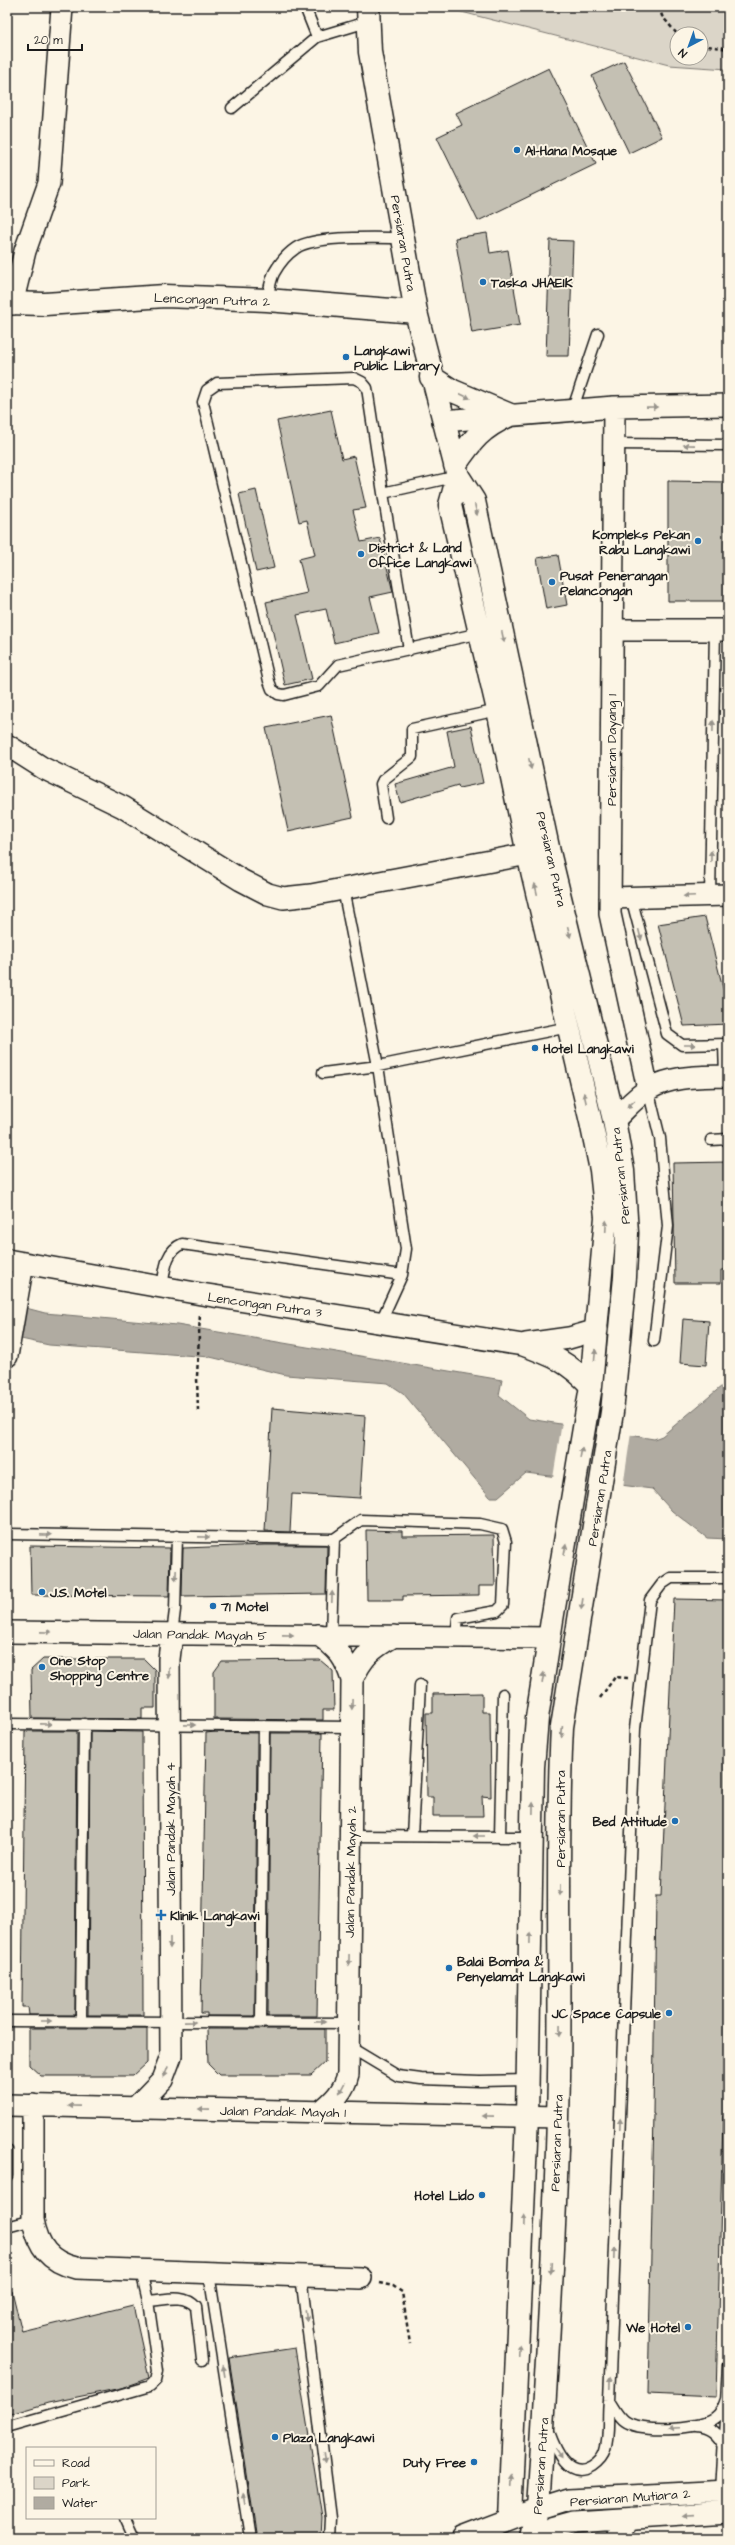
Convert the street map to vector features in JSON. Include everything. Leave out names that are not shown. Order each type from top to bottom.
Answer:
[{"type":"main road","name":"Persiaran Putra","points":[[368,14],[370,52],[416,312],[431,377],[456,471],[474,501],[549,852],[614,1120],[623,1171],[627,1234],[612,1412],[562,1727],[560,1772],[561,1978],[558,2117],[544,2417],[538,2509],[532,2538]]},
{"type":"main road","name":"Lencongan Putra 2","points":[[9,307],[165,296],[267,300],[416,312]]},
{"type":"main road","points":[[431,377],[453,391],[510,415]]},
{"type":"main road","points":[[456,471],[471,440],[482,430],[510,415]]},
{"type":"main road","name":"Persiaran Putra","points":[[456,471],[450,505],[498,710],[528,854],[601,1170],[606,1217],[592,1386],[549,1638],[537,1718],[532,1837],[527,2117],[509,2528]]},
{"type":"main road","points":[[530,1977],[561,1978]]},
{"type":"main road","name":"Persiaran Mutiara 2","points":[[462,2538],[509,2528],[538,2509]]},
{"type":"street","points":[[9,307],[25,251],[49,183],[62,7]]},
{"type":"street","points":[[443,421],[614,407],[728,405]]},
{"type":"street","name":"Persiaran Dayang 1","points":[[614,407],[610,914],[648,1089]]},
{"type":"street","points":[[612,630],[722,630]]},
{"type":"street","points":[[7,745],[43,768],[123,807],[241,880],[268,894],[283,898],[343,889],[528,854]]},
{"type":"street","points":[[610,898],[719,895]]},
{"type":"street","points":[[614,1120],[648,1089],[668,1081],[684,1078],[726,1077]]},
{"type":"street","points":[[7,1355],[17,1298],[15,1262]]},
{"type":"street","name":"Lencongan Putra 3","points":[[15,1262],[523,1345]]},
{"type":"street","points":[[523,1345],[569,1338],[597,1330]]},
{"type":"street","points":[[523,1345],[559,1358],[574,1369],[592,1386]]},
{"type":"street","name":"Jalan Pandak Mayah 5","points":[[7,1632],[549,1638]]},
{"type":"street","name":"Jalan Pandak Mayah 4","points":[[135,2108],[162,2080],[171,2056],[169,1659],[172,1634]]},
{"type":"street","name":"Jalan Pandak Mayah 2","points":[[320,2112],[335,2099],[345,2085],[349,2023],[352,1680],[347,1662],[325,1635]]},
{"type":"street","points":[[352,1680],[360,1663],[373,1648],[394,1636]]},
{"type":"street","name":"Jalan Pandak Mayah 1","points":[[7,2104],[558,2117]]},
{"type":"street","points":[[33,2105],[33,2220],[36,2236],[42,2248],[51,2258],[63,2265],[76,2268],[141,2271],[361,2278]]},
{"type":"street","name":"Persiaran Mutiara 2","points":[[538,2509],[570,2499],[725,2491]]},
{"type":"street","name":"Persiaran Mutiara 2","points":[[536,2538],[553,2528],[575,2522],[728,2512]]},
{"type":"street","points":[[618,2538],[624,2525],[631,2518]]},
{"type":"lane","points":[[305,7],[317,37]]},
{"type":"lane","points":[[232,108],[317,37],[368,14]]},
{"type":"lane","points":[[267,300],[273,274],[284,258],[298,248],[314,243],[356,238],[403,238]]},
{"type":"lane","points":[[572,410],[598,334]]},
{"type":"lane","points":[[409,650],[366,388],[362,382],[354,378],[217,383],[207,390],[203,402],[272,689],[278,694],[284,695],[318,686],[338,665],[409,650],[480,634]]},
{"type":"lane","points":[[613,444],[728,446]]},
{"type":"lane","points":[[383,493],[456,471]]},
{"type":"lane","points":[[719,895],[722,630]]},
{"type":"lane","points":[[386,818],[382,780],[412,757],[412,728],[498,710]]},
{"type":"lane","points":[[343,889],[378,1066],[406,1249],[402,1274],[381,1321]]},
{"type":"lane","points":[[631,897],[667,1034],[682,1045],[726,1044],[726,1077]]},
{"type":"lane","points":[[323,1073],[378,1066],[569,1027]]},
{"type":"lane","points":[[648,1089],[660,1138],[668,1226],[654,1341]]},
{"type":"lane","points":[[711,1140],[728,1139]]},
{"type":"lane","points":[[162,1287],[168,1257],[174,1247],[182,1244],[402,1274]]},
{"type":"lane","points":[[7,1534],[334,1539],[361,1520],[480,1524],[502,1529],[506,1542],[503,1605],[498,1611],[458,1618],[456,1637]]},
{"type":"lane","points":[[172,1634],[175,1610],[177,1536]]},
{"type":"lane","points":[[325,1635],[334,1539]]},
{"type":"lane","points":[[544,2417],[554,2447],[566,2464],[580,2470],[590,2467],[600,2461],[605,2451],[609,2401],[635,1730],[650,1600],[662,1584],[671,1578],[728,1578]]},
{"type":"lane","points":[[412,1836],[420,1685]]},
{"type":"lane","points":[[500,1836],[503,1694]]},
{"type":"lane","points":[[7,1724],[351,1726]]},
{"type":"lane","points":[[81,2022],[84,1724]]},
{"type":"lane","points":[[261,2021],[264,1726]]},
{"type":"lane","points":[[350,1836],[532,1837]]},
{"type":"lane","points":[[7,2021],[261,2021],[349,2023]]},
{"type":"lane","points":[[348,2046],[398,2076],[421,2079],[480,2082],[528,2080]]},
{"type":"lane","points":[[7,2150],[7,2176]]},
{"type":"lane","points":[[7,2228],[33,2220]]},
{"type":"lane","points":[[7,2427],[150,2386],[156,2380],[158,2371],[148,2302],[141,2271]]},
{"type":"lane","points":[[209,2273],[250,2538]]},
{"type":"lane","points":[[301,2276],[331,2518],[330,2538]]},
{"type":"lane","points":[[148,2302],[184,2298],[190,2300],[196,2307],[202,2360]]},
{"type":"lane","points":[[725,2491],[724,2446],[728,2366]]},
{"type":"lane","points":[[694,2426],[703,2424],[719,2414],[727,2396]]},
{"type":"lane","points":[[609,2401],[617,2414],[635,2426],[694,2426],[708,2428],[714,2432],[724,2446]]},
{"type":"lane","points":[[125,2519],[134,2538]]},
{"type":"path","points":[[659,7],[662,16],[670,26]]},
{"type":"path","points":[[709,46],[728,49]]},
{"type":"path","points":[[198,1411],[197,1377],[201,1310]]},
{"type":"path","points":[[600,1698],[615,1677],[640,1679]]},
{"type":"path","points":[[361,2278],[393,2286],[402,2292],[410,2344]]},
{"type":"green space","points":[[442,7],[728,7],[728,69],[684,66],[709,66],[709,26],[669,26],[669,65]]},
{"type":"water","points":[[7,1303],[45,1313],[177,1325],[502,1380],[499,1395],[529,1419],[654,1439],[662,1436],[728,1381],[728,1539],[707,1538],[672,1511],[652,1489],[526,1473],[498,1497],[490,1497],[403,1393],[388,1383],[286,1375],[210,1357],[49,1345],[7,1336]]},
{"type":"pier","points":[[562,1422],[631,1433],[623,1487],[553,1478]]},
{"type":"building","points":[[624,61],[662,137],[629,153],[592,76]]},
{"type":"building","name":"Al-Hana Mosque","points":[[549,68],[596,164],[478,221],[437,137],[462,125],[456,113]]},
{"type":"building","name":"Taska JHAEIK","points":[[487,233],[490,253],[508,250],[520,325],[472,333],[455,238]]},
{"type":"building","points":[[550,240],[573,241],[569,356],[546,356]]},
{"type":"building","points":[[331,410],[342,459],[354,456],[366,508],[353,510],[361,542],[380,538],[393,592],[370,597],[379,633],[334,643],[326,609],[297,615],[312,679],[285,685],[266,602],[307,593],[299,559],[315,555],[307,520],[299,522],[277,421]]},
{"type":"building","name":"Kompleks Pekan Rabu Langkawi","points":[[668,481],[728,482],[728,601],[668,601]]},
{"type":"building","points":[[256,490],[274,568],[256,572],[239,494]]},
{"type":"building","name":"Pusat Penerangan Pelancongan","points":[[558,555],[567,605],[546,609],[537,558]]},
{"type":"building","points":[[331,715],[353,817],[288,831],[266,728]]},
{"type":"building","points":[[471,726],[483,783],[459,788],[458,785],[400,802],[395,784],[454,767],[447,731]]},
{"type":"building","points":[[705,917],[724,992],[728,992],[728,1024],[684,1026],[658,924]]},
{"type":"building","points":[[728,1162],[728,1270],[721,1270],[721,1283],[675,1283],[673,1163]]},
{"type":"building","points":[[683,1319],[709,1321],[706,1365],[680,1363]]},
{"type":"building","points":[[272,1408],[365,1416],[360,1498],[292,1494],[290,1532],[265,1531]]},
{"type":"building","points":[[366,1530],[402,1531],[402,1536],[494,1535],[495,1586],[479,1586],[479,1595],[403,1596],[403,1600],[367,1600]]},
{"type":"building","points":[[265,1545],[327,1545],[326,1594],[182,1596],[183,1548]]},
{"type":"building","points":[[30,1546],[170,1548],[169,1596],[31,1595]]},
{"type":"building","points":[[674,1599],[728,1600],[728,2116],[723,2116],[716,2397],[648,2394],[654,2114],[656,1896],[661,1896]]},
{"type":"building","points":[[43,1659],[144,1659],[155,1670],[155,1708],[142,1708],[142,1719],[32,1718],[31,1670]]},
{"type":"building","points":[[320,1660],[333,1671],[334,1710],[323,1710],[323,1720],[214,1719],[214,1672],[222,1661]]},
{"type":"building","points":[[482,1693],[482,1712],[490,1712],[491,1797],[482,1796],[483,1816],[433,1816],[433,1797],[427,1797],[426,1713],[433,1713],[433,1694]]},
{"type":"building","points":[[25,1731],[77,1731],[75,2015],[29,2015],[28,2007],[22,2007]]},
{"type":"building","points":[[90,1731],[142,1732],[143,2015],[88,2015]]},
{"type":"building","points":[[206,1733],[257,1733],[255,2016],[207,2016],[207,2013],[201,2013]]},
{"type":"building","points":[[270,1733],[322,1733],[317,2016],[268,2016]]},
{"type":"building","points":[[29,2028],[147,2028],[147,2063],[133,2076],[41,2076],[29,2065]]},
{"type":"building","points":[[207,2029],[325,2029],[325,2062],[311,2075],[219,2075],[208,2064]]},
{"type":"building","points":[[12,2291],[22,2332],[133,2305],[149,2378],[121,2388],[48,2403],[7,2415],[7,2292]]},
{"type":"building","name":"Plaza Langkawi","points":[[295,2348],[322,2517],[321,2538],[257,2538],[229,2358]]},
{"type":"place","name":"Al-Hana Mosque","points":[[517,150]]},
{"type":"place","name":"Taska JHAEIK","points":[[483,282]]},
{"type":"place","name":"Langkawi Public Library","points":[[346,357]]},
{"type":"place","name":"Kompleks Pekan Rabu Langkawi","points":[[698,541]]},
{"type":"place","name":"District & Land Office Langkawi","points":[[361,554]]},
{"type":"place","name":"Pusat Penerangan Pelancongan","points":[[552,582]]},
{"type":"place","name":"Hotel Langkawi","points":[[535,1048]]},
{"type":"place","name":"J.S. Motel","points":[[42,1592]]},
{"type":"place","name":"71 Motel","points":[[213,1606]]},
{"type":"place","name":"One Stop Shopping Centre","points":[[42,1667]]},
{"type":"place","name":"Bed Attitude","points":[[675,1821]]},
{"type":"place","name":"Klinik Langkawi","points":[[161,1915]]},
{"type":"place","name":"Balai Bomba & Penyelamat Langkawi","points":[[449,1968]]},
{"type":"place","name":"JC Space Capsule","points":[[669,2013]]},
{"type":"place","name":"Hotel Lido","points":[[482,2195]]},
{"type":"place","name":"We Hotel","points":[[688,2327]]},
{"type":"place","name":"Plaza Langkawi","points":[[275,2437]]},
{"type":"place","name":"Duty Free","points":[[474,2462]]}]
